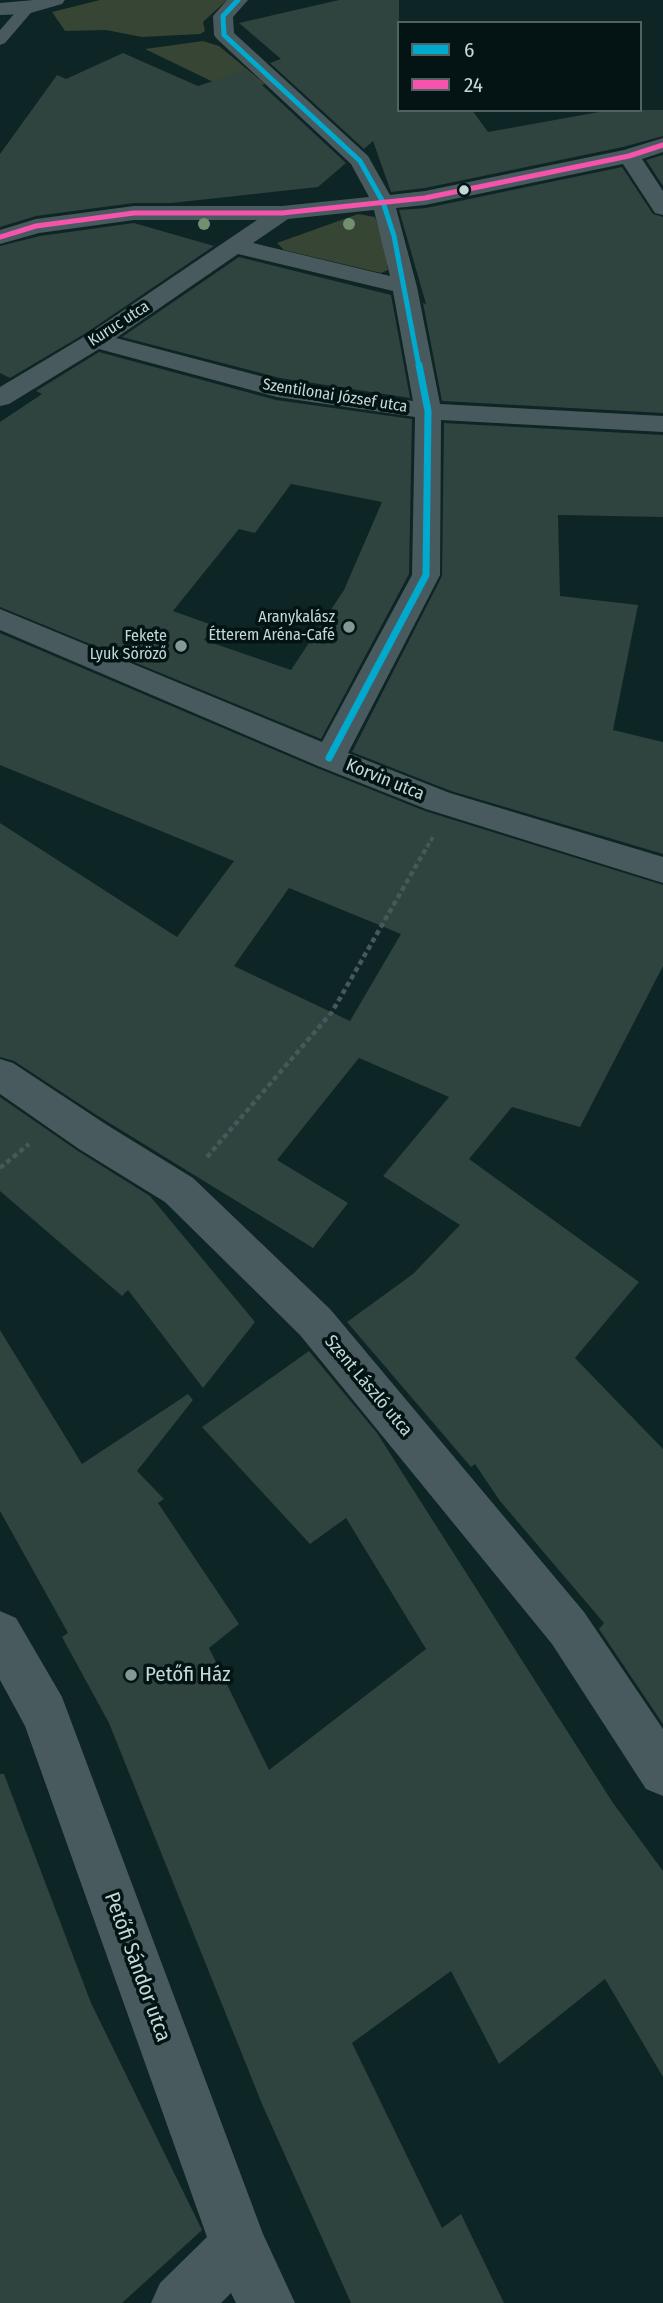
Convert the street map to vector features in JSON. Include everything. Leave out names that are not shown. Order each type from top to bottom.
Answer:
[{"type":"street","points":[[0,9],[27,8],[55,0]]},
{"type":"street","points":[[238,0],[223,16],[224,35],[360,161],[383,202],[394,236],[405,287],[428,411],[426,575],[329,758]]},
{"type":"street","points":[[0,237],[36,226],[134,213],[282,213],[425,198],[629,156],[663,145]]},
{"type":"street","points":[[629,156],[663,208]]},
{"type":"street","name":"Kuruc utca","points":[[0,398],[96,340],[282,213]]},
{"type":"street","points":[[236,246],[405,287]]},
{"type":"street","name":"Szentilonai József utca","points":[[96,340],[276,389],[428,411],[663,424]]},
{"type":"street","name":"Korvin utca","points":[[0,619],[329,758],[448,804],[663,870]]},
{"type":"street","name":"Szent László utca","points":[[0,1074],[93,1137],[179,1190],[315,1322],[568,1628],[663,1772]]},
{"type":"street","name":"Petőfi Sándor utca","points":[[0,1634],[45,1714],[239,2246],[266,2303]]},
{"type":"street","points":[[180,2303],[239,2246]]},
{"type":"lane","points":[[0,40],[27,8]]},
{"type":"path","points":[[179,1190],[332,1012],[439,827],[448,804]]},
{"type":"green space","points":[[100,0],[227,0],[203,22],[205,31],[200,34],[142,37],[106,30],[65,31],[52,12]]},
{"type":"green space","points":[[203,41],[219,46],[265,84],[236,93],[145,49]]},
{"type":"green space","points":[[358,214],[375,217],[383,239],[388,270],[381,273],[284,250],[277,243]]},
{"type":"building","points":[[339,0],[399,0],[397,112],[473,112],[488,132],[599,112],[663,110],[663,136],[623,147],[425,188],[391,192],[373,141],[364,149],[270,63],[281,59],[239,23]]},
{"type":"building","points":[[123,53],[198,86],[246,70],[346,163],[318,187],[172,203],[134,203],[36,216],[0,227],[0,154],[57,75],[66,79]]},
{"type":"building","points":[[663,155],[663,186],[646,160]]},
{"type":"building","points":[[622,167],[653,214],[663,217],[663,413],[442,401],[423,303],[426,304],[399,210],[426,208]]},
{"type":"building","points":[[134,223],[214,246],[86,333],[10,378],[0,373],[0,246],[40,236]]},
{"type":"building","points":[[239,257],[391,295],[410,398],[280,378],[122,337]]},
{"type":"building","points":[[99,352],[276,400],[412,419],[409,574],[321,739],[0,607],[0,422],[42,394],[36,391]],"holes":[[[291,484],[382,502],[344,590],[291,670],[204,640],[215,626],[173,611],[239,529],[255,533]]]},
{"type":"building","points":[[444,423],[663,435],[663,517],[558,515],[560,596],[638,605],[613,730],[663,742],[663,854],[451,791],[352,752],[442,576]]},
{"type":"building","points":[[0,633],[425,811],[663,885],[663,966],[580,1127],[512,1107],[469,1159],[639,1282],[575,1358],[663,1449],[663,1724],[599,1629],[604,1623],[500,1501],[475,1464],[471,1467],[347,1322],[413,1274],[460,1225],[383,1176],[449,1097],[359,1058],[277,1160],[348,1203],[313,1248],[14,1061],[0,1057],[0,823],[177,937],[234,861],[0,765]],"holes":[[[289,888],[401,934],[350,1021],[234,966]]]},
{"type":"building","points":[[0,1097],[78,1151],[150,1196],[255,1322],[203,1388],[128,1290],[122,1296],[0,1191]]},
{"type":"building","points":[[0,1330],[82,1464],[188,1394],[193,1400],[137,1471],[164,1499],[158,1503],[239,1624],[209,1648],[269,1770],[426,1649],[346,1518],[310,1544],[202,1427],[309,1351],[377,1433],[613,1803],[663,1871],[663,2077],[605,1979],[499,2064],[451,1971],[352,2043],[442,2228],[461,2214],[504,2303],[351,2303],[262,2104],[109,1723],[62,1637],[68,1633],[0,1511]]},
{"type":"building","points":[[0,1774],[4,1774],[91,2003],[202,2230],[122,2303],[0,2303]]},
{"type":"transit line","name":"6","points":[[238,0],[223,16],[224,35],[360,161],[383,202],[394,236],[428,411],[426,575],[329,758]]},
{"type":"transit line","name":"24","points":[[0,237],[36,226],[134,213],[282,213],[425,198],[629,156],[663,145]]},
{"type":"place","name":"Aranykalász Étterem Aréna-Café","points":[[349,627]]},
{"type":"place","name":"Fekete Lyuk Söröző","points":[[181,646]]},
{"type":"place","name":"Petőfi Ház","points":[[131,1675]]}]
